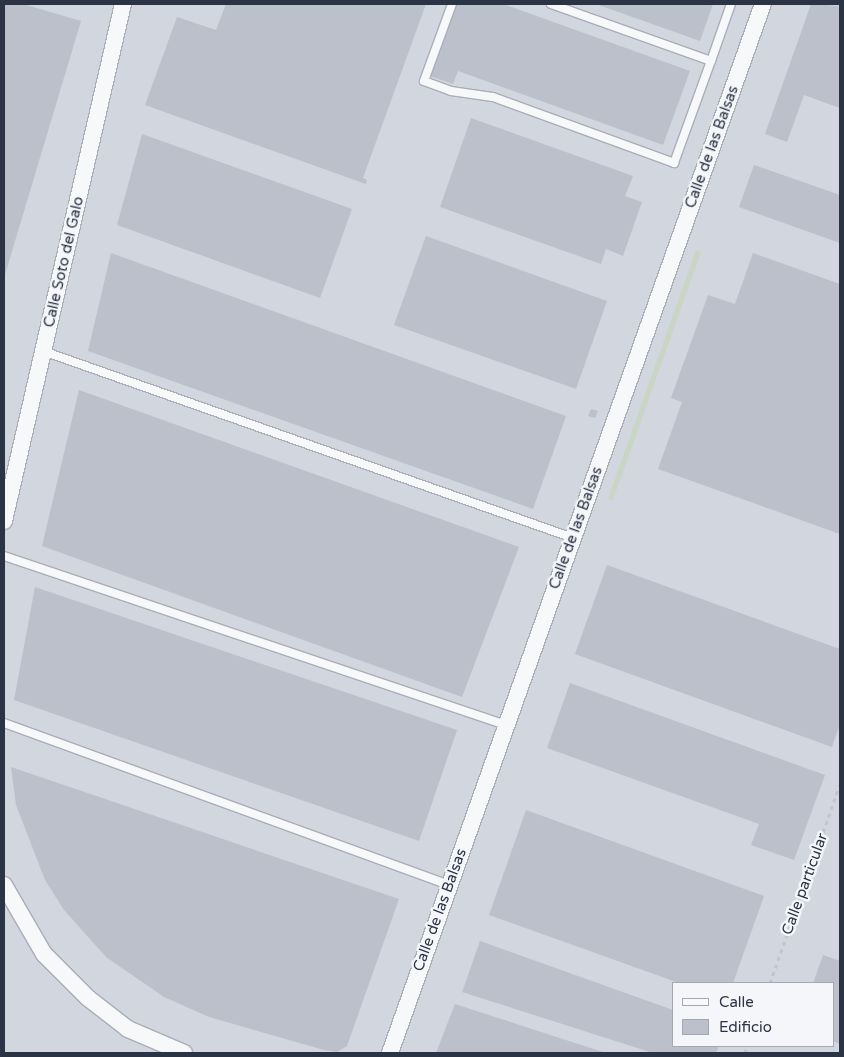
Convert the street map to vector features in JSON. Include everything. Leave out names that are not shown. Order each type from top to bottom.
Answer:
[{"type":"street","name":"Calle Soto del Galo","points":[[4,521],[124,4]]},
{"type":"street","name":"Calle de las Balsas","points":[[390,1053],[763,4]]},
{"type":"street","points":[[4,885],[44,954],[88,998],[128,1028],[184,1053]]},
{"type":"lane","points":[[452,4],[424,80],[451,91],[493,97],[674,163],[730,4]]},
{"type":"lane","points":[[551,4],[711,61]]},
{"type":"lane","points":[[43,351],[573,538]]},
{"type":"lane","points":[[4,556],[506,725]]},
{"type":"lane","points":[[4,723],[449,885]]},
{"type":"path","name":"Calle particular","points":[[770,982],[840,784]]},
{"type":"shaded area","points":[[4,4],[840,4],[840,1053],[4,1053]]},
{"type":"green space","points":[[696,250],[701,252],[613,500],[608,499]]},
{"type":"building","points":[[4,4],[23,4],[81,21],[4,278]]},
{"type":"building","points":[[226,4],[426,4],[363,178],[367,180],[366,184],[145,105],[177,17],[216,30]]},
{"type":"building","points":[[456,4],[503,4],[690,71],[663,145],[458,71],[453,84],[430,76]]},
{"type":"building","points":[[596,4],[713,4],[700,41]]},
{"type":"building","points":[[811,4],[840,6],[840,108],[804,95],[787,142],[765,134]]},
{"type":"building","points":[[471,118],[633,176],[625,196],[642,202],[623,256],[606,249],[601,264],[440,207]]},
{"type":"building","points":[[142,134],[352,209],[320,298],[117,225]]},
{"type":"building","points":[[754,165],[840,195],[840,243],[739,207]]},
{"type":"building","points":[[426,236],[607,301],[576,389],[394,325]]},
{"type":"building","points":[[111,253],[566,416],[533,509],[88,351]]},
{"type":"building","points":[[753,253],[840,284],[840,534],[658,469],[682,402],[671,398],[708,295],[735,304]]},
{"type":"building","points":[[79,390],[519,547],[462,697],[42,546]]},
{"type":"building","points":[[591,409],[598,411],[595,418],[588,416]]},
{"type":"building","points":[[607,565],[840,649],[840,724],[832,747],[575,654]]},
{"type":"building","points":[[35,587],[457,730],[419,841],[14,700]]},
{"type":"building","points":[[570,683],[825,775],[794,860],[751,845],[759,824],[547,748]]},
{"type":"building","points":[[11,767],[399,899],[347,1046],[337,1052],[324,1050],[209,1017],[164,997],[106,957],[64,910],[45,880],[16,805]]},
{"type":"building","points":[[526,810],[764,896],[733,982],[676,982],[489,915]]},
{"type":"building","points":[[480,941],[672,1010],[672,1047],[719,1047],[716,1053],[653,1053],[462,992]]},
{"type":"building","points":[[823,955],[840,961],[840,1044],[834,1041],[834,982],[813,982]]},
{"type":"building","points":[[455,1004],[606,1053],[436,1053]]}]
